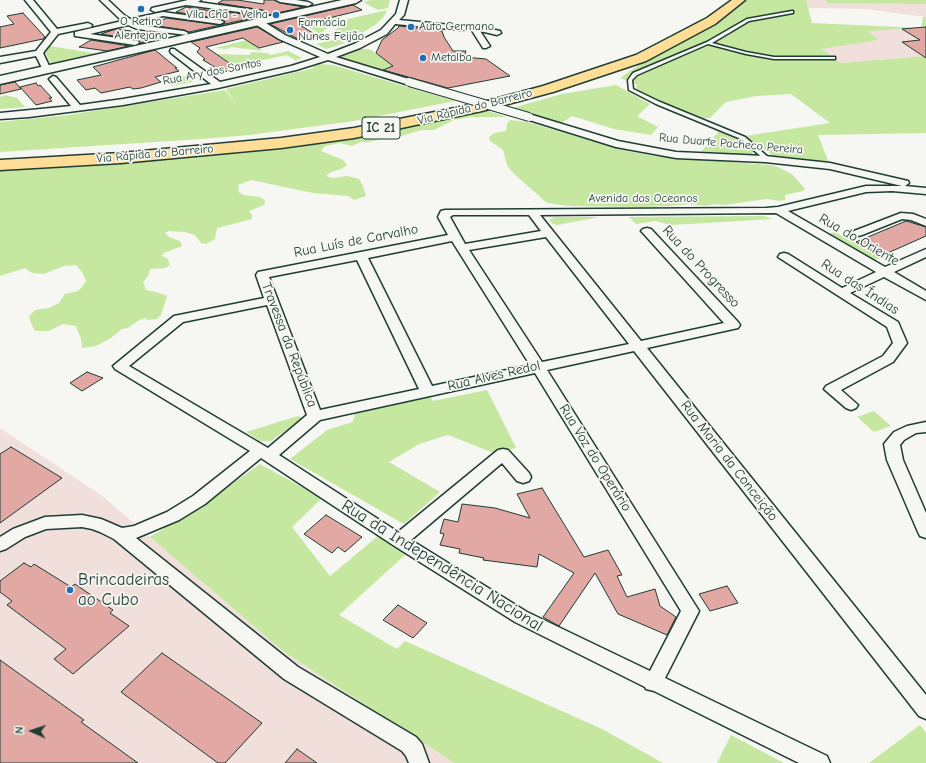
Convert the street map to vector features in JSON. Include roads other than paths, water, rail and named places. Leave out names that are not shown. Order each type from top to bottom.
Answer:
[{"type":"highway","name":"Via Rápida do Barreiro","points":[[0,155],[218,141],[310,131],[459,105],[578,71],[672,30],[718,0]]},
{"type":"highway","name":"Via Rápida do Barreiro","points":[[0,165],[121,158],[282,143],[354,133],[482,108],[548,89],[641,58],[711,21],[739,0]]},
{"type":"main road","points":[[0,80],[50,75],[260,18],[356,0]]},
{"type":"street","points":[[29,0],[55,32]]},
{"type":"street","points":[[104,0],[125,20],[137,27],[184,33]]},
{"type":"street","points":[[135,43],[78,34],[185,1],[197,0]]},
{"type":"street","points":[[280,0],[308,4]]},
{"type":"street","name":"Rua Ary dos Santos","points":[[0,116],[29,114],[123,102],[218,85],[293,68],[357,46],[377,35],[394,22],[400,15],[404,0]]},
{"type":"street","points":[[185,1],[260,18]]},
{"type":"street","points":[[0,60],[39,53],[55,32],[163,14],[220,22]]},
{"type":"street","name":"Rua Duarte Pacheco Pereira","points":[[260,18],[282,37],[328,57],[616,144],[676,155],[767,159],[830,166],[851,170],[926,190]]},
{"type":"street","points":[[394,22],[473,27],[497,33]]},
{"type":"street","points":[[473,27],[486,46]]},
{"type":"street","points":[[174,52],[218,85]]},
{"type":"street","points":[[39,53],[50,75],[78,108]]},
{"type":"street","points":[[851,170],[868,178],[870,183],[866,189]]},
{"type":"street","name":"Avenida dos Oceanos","points":[[459,243],[444,218],[445,213],[778,210],[866,189],[892,188],[926,190]]},
{"type":"street","name":"Rua do Oriente","points":[[778,210],[926,296]]},
{"type":"street","name":"Rua Maria da Conceição","points":[[532,212],[926,710]]},
{"type":"street","points":[[858,233],[901,216],[913,217],[926,223]]},
{"type":"street","name":"Rua do Progresso","points":[[647,231],[733,324]]},
{"type":"street","name":"Rua Luís de Carvalho","points":[[262,275],[361,256],[548,233]]},
{"type":"street","name":"Rua Voz do Operário","points":[[459,243],[690,611],[653,683]]},
{"type":"street","points":[[842,292],[926,253]]},
{"type":"street","points":[[361,256],[427,392]]},
{"type":"street","name":"Rua das Índias","points":[[784,257],[893,325],[900,343],[888,359],[831,388],[851,405]]},
{"type":"street","name":"Travessa da República","points":[[262,275],[315,416]]},
{"type":"street","name":"Rua da Independência Nacional","points":[[271,300],[179,319],[120,366],[265,454],[521,618],[820,763]]},
{"type":"street","name":"Rua Alves Redol","points":[[120,535],[137,532],[173,516],[199,500],[265,454],[315,416],[733,324]]},
{"type":"street","points":[[926,427],[912,429],[899,436],[892,444],[895,460],[926,532]]},
{"type":"street","points":[[399,541],[503,454],[523,477]]},
{"type":"street","points":[[0,545],[19,532],[31,527],[59,521],[82,521],[94,523],[120,535],[291,673],[409,744],[415,751],[419,763]]},
{"type":"lane","points":[[767,159],[744,138],[658,103],[631,90],[630,80],[635,74],[708,43],[748,20],[792,12]]},
{"type":"lane","points":[[708,43],[746,53],[774,58],[834,58]]},
{"type":"place","name":"O Retiro Alentejano","points":[[141,9]]},
{"type":"place","name":"Vila Chã - Velha","points":[[276,15]]},
{"type":"place","name":"Auto Germano","points":[[411,27]]},
{"type":"place","name":"Farmácia Nunes Feijão","points":[[290,30]]},
{"type":"place","name":"Metalba","points":[[423,58]]},
{"type":"place","name":"Brincadeiras ao Cubo","points":[[70,590]]}]
